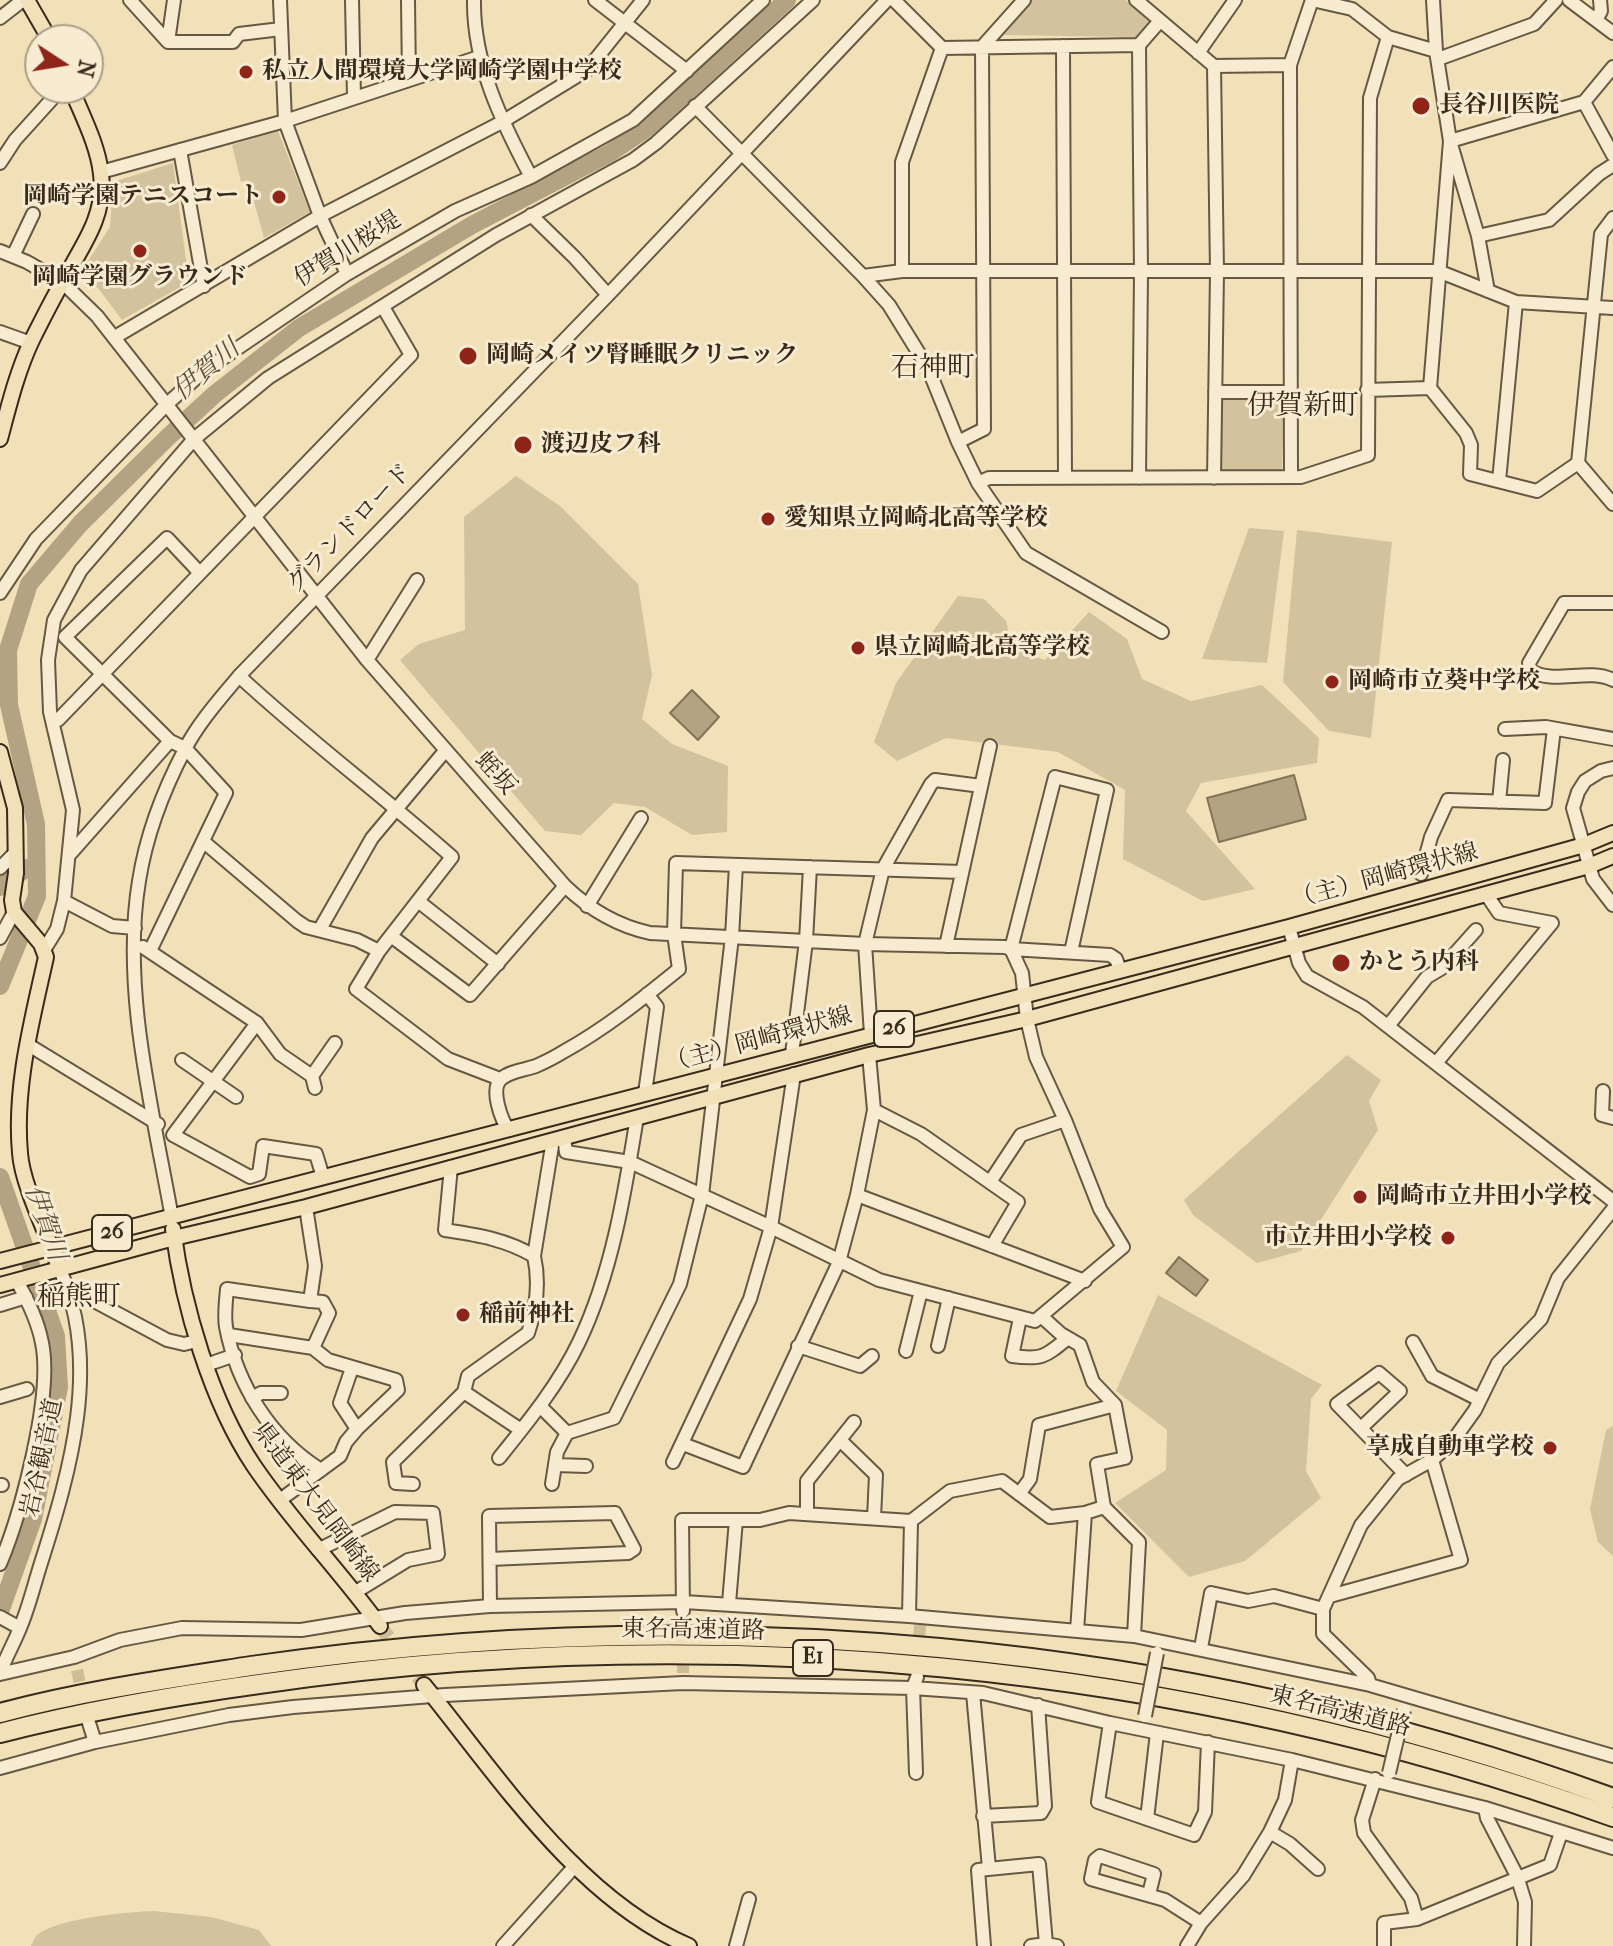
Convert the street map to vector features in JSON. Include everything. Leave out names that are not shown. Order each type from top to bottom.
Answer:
[{"type":"highway","name":"東名高速道路","points":[[0,1713],[96,1691],[187,1676],[423,1646],[626,1635],[848,1640],[1052,1661],[1260,1698],[1463,1748],[1613,1798]]},
{"type":"highway","name":"東名高速道路","points":[[0,1733],[99,1709],[189,1694],[424,1664],[625,1654],[733,1654],[846,1659],[1050,1680],[1226,1709],[1459,1767],[1613,1817]]},
{"type":"main road","points":[[25,0],[40,24]]},
{"type":"main road","points":[[0,439],[13,385],[31,343],[96,221],[101,172],[77,104]]},
{"type":"main road","points":[[0,752],[15,808],[13,906],[46,957],[27,1044],[21,1094],[20,1155],[60,1270]]},
{"type":"main road","name":"（主）岡崎環状線","points":[[53,1248],[1289,927],[1584,845],[1613,833]]},
{"type":"main road","name":"（主）岡崎環状線","points":[[60,1270],[174,1238],[306,1207],[794,1074],[1027,1019],[1589,866],[1613,856]]},
{"type":"main road","name":"県道東大見岡崎線","points":[[172,1218],[197,1341],[234,1432],[254,1466],[377,1622]]},
{"type":"main road","name":"26","points":[[1,1257],[53,1248]]},
{"type":"main road","name":"26","points":[[0,1285],[60,1270]]},
{"type":"main road","points":[[429,1690],[574,1867],[623,1908],[680,1944]]},
{"type":"street","points":[[0,18],[25,0]]},
{"type":"street","points":[[130,0],[168,42],[233,42],[239,34],[281,29]]},
{"type":"street","points":[[168,42],[174,0]]},
{"type":"street","points":[[280,0],[285,121],[320,216],[347,274]]},
{"type":"street","points":[[352,0],[354,97]]},
{"type":"street","points":[[408,0],[409,80]]},
{"type":"street","points":[[474,0],[479,57],[502,122],[531,177]]},
{"type":"street","points":[[595,0],[687,71]]},
{"type":"street","points":[[115,337],[320,216],[502,122],[587,70],[643,0]]},
{"type":"street","name":"伊賀川桜堤","points":[[0,593],[36,539],[167,404],[204,371],[347,274],[455,211],[531,177],[633,120],[763,0]]},
{"type":"street","points":[[44,950],[57,929],[64,901],[73,810],[50,712],[48,660],[54,620],[81,570],[194,439],[268,378],[531,215],[633,160],[656,143],[813,0]]},
{"type":"street","name":"グランドロード","points":[[172,1218],[135,997],[134,934],[139,880],[156,816],[185,748],[208,713],[239,676],[608,295],[887,0]]},
{"type":"street","points":[[894,0],[942,48],[1139,45]]},
{"type":"street","points":[[958,442],[984,429],[982,47],[1024,0]]},
{"type":"street","points":[[1136,0],[1214,66],[1290,65]]},
{"type":"street","points":[[1198,53],[1235,0]]},
{"type":"street","points":[[1291,477],[1290,65],[1312,0],[1352,9],[1388,37],[1437,55],[1534,24],[1556,0]]},
{"type":"street","points":[[1433,0],[1437,55],[1450,141],[1478,236],[1488,291]]},
{"type":"street","points":[[1569,0],[1603,10],[1613,33]]},
{"type":"street","points":[[1139,478],[1139,45],[1159,22]]},
{"type":"street","points":[[978,483],[989,478],[1301,477],[1368,455],[1370,98],[1388,37]]},
{"type":"street","points":[[1063,46],[1065,478]]},
{"type":"street","points":[[902,271],[902,162],[942,48]]},
{"type":"street","points":[[101,172],[285,121],[479,57]]},
{"type":"street","points":[[1214,66],[1217,272],[1214,478]]},
{"type":"street","points":[[1450,141],[1584,102],[1613,67]]},
{"type":"street","points":[[1584,102],[1613,155]]},
{"type":"street","points":[[0,163],[15,140],[48,104]]},
{"type":"street","points":[[695,106],[889,305],[928,368],[978,483],[1026,553],[1162,632]]},
{"type":"street","points":[[0,135],[15,140]]},
{"type":"street","points":[[1450,141],[1430,388],[1466,433],[1471,445],[1470,474],[1537,491],[1578,463]]},
{"type":"street","points":[[180,150],[204,286]]},
{"type":"street","points":[[1478,236],[1549,220],[1613,165]]},
{"type":"street","points":[[13,256],[33,214]]},
{"type":"street","points":[[531,215],[608,295]]},
{"type":"street","points":[[1613,218],[1601,234],[1578,463],[1613,504]]},
{"type":"street","name":"蛭坂","points":[[0,251],[62,282],[115,337],[253,518],[367,660],[565,886],[587,906],[636,930],[865,944],[1005,947],[1110,955],[1116,959],[1120,970]]},
{"type":"street","points":[[863,276],[902,271],[1438,271],[1516,302],[1613,308]]},
{"type":"street","points":[[1499,481],[1516,302]]},
{"type":"street","points":[[58,720],[411,355],[383,307]]},
{"type":"street","points":[[0,332],[31,343]]},
{"type":"street","points":[[1367,390],[1430,388]]},
{"type":"street","points":[[1215,392],[1291,392]]},
{"type":"street","points":[[150,951],[226,793],[185,748],[170,741],[65,637],[167,538],[199,572]]},
{"type":"street","points":[[367,660],[417,580]]},
{"type":"street","points":[[1613,603],[1564,603],[1529,663],[1530,670],[1543,676],[1603,675],[1613,680]]},
{"type":"street","points":[[239,676],[329,756],[452,857],[379,951],[356,989],[448,1059],[500,1079]]},
{"type":"street","points":[[1505,729],[1554,729],[1613,739]]},
{"type":"street","points":[[1421,874],[1431,837],[1448,800],[1545,803],[1554,729]]},
{"type":"street","points":[[70,855],[170,741]]},
{"type":"street","points":[[946,946],[990,746]]},
{"type":"street","points":[[320,929],[372,838],[445,751]]},
{"type":"street","points":[[1499,802],[1503,760]]},
{"type":"street","points":[[1613,768],[1591,776],[1578,792],[1573,808],[1593,879],[1613,905]]},
{"type":"street","points":[[558,1139],[566,1152],[630,1162],[879,1280],[1035,1321],[1123,1247],[1100,1209],[1036,1057],[1027,1019],[1022,973],[1011,949],[1055,777],[1107,790],[1071,952]]},
{"type":"street","points":[[871,1034],[865,944],[883,869],[935,780],[981,786]]},
{"type":"street","points":[[587,906],[641,818]]},
{"type":"street","points":[[204,842],[306,927],[357,940],[379,951]]},
{"type":"street","points":[[0,868],[16,852]]},
{"type":"street","points":[[509,1130],[500,1119],[497,1086],[500,1079],[567,1050],[679,969],[674,934],[676,863],[962,872]]},
{"type":"street","points":[[552,1484],[557,1452],[567,1433],[614,1418],[680,1284],[702,1195],[732,937],[736,865]]},
{"type":"street","points":[[792,1054],[806,941],[810,867]]},
{"type":"street","points":[[391,936],[470,995],[565,886]]},
{"type":"street","points":[[1437,1062],[1552,923],[1499,913],[1486,894]]},
{"type":"street","points":[[64,901],[134,934],[150,951],[257,1023],[280,1054],[314,1082],[335,1043]]},
{"type":"street","points":[[418,901],[498,964]]},
{"type":"street","points":[[0,922],[13,906]]},
{"type":"street","points":[[0,938],[13,906]]},
{"type":"street","points":[[1289,927],[1307,976],[1363,1007],[1613,1201]]},
{"type":"street","points":[[1388,1026],[1427,977],[1442,968],[1476,930]]},
{"type":"street","points":[[645,1093],[657,1007],[647,994]]},
{"type":"street","points":[[173,1135],[257,1023]]},
{"type":"street","points":[[27,1044],[173,1135],[250,1177],[259,1174],[263,1146],[316,1154],[323,1177]]},
{"type":"street","points":[[683,1444],[743,1467],[839,1262],[857,1195],[874,1110],[869,1055]]},
{"type":"street","points":[[182,1060],[236,1097]]},
{"type":"street","points":[[673,1462],[750,1299],[771,1227],[794,1074]]},
{"type":"street","points":[[1603,1091],[1602,1115],[1613,1118]]},
{"type":"street","points":[[874,1110],[921,1134],[1018,1202],[992,1246]]},
{"type":"street","points":[[499,1458],[540,1406],[579,1342],[608,1264],[637,1117]]},
{"type":"street","points":[[990,1182],[1021,1135],[1065,1120]]},
{"type":"street","points":[[413,1484],[396,1483],[393,1462],[464,1392],[468,1376],[528,1333],[537,1305],[538,1273],[534,1256],[558,1139]]},
{"type":"street","points":[[451,1167],[445,1230],[496,1239],[534,1256]]},
{"type":"street","points":[[857,1195],[1085,1281]]},
{"type":"street","points":[[306,1207],[315,1266],[310,1301]]},
{"type":"street","points":[[1370,1685],[1368,1678],[1323,1634],[1323,1609],[1361,1525],[1398,1479],[1432,1460],[1452,1442],[1480,1400],[1498,1363],[1541,1319],[1558,1278],[1613,1209]]},
{"type":"street","name":"岩谷観音道","points":[[0,1674],[20,1628],[51,1530],[76,1417],[81,1360],[77,1325],[68,1287],[60,1270]]},
{"type":"street","points":[[0,1564],[8,1546],[33,1453],[45,1371],[43,1345],[17,1281]]},
{"type":"street","points":[[68,1287],[167,1340],[184,1344],[197,1341]]},
{"type":"street","points":[[313,1348],[329,1313],[323,1302],[227,1289],[225,1316],[229,1335],[252,1398],[264,1417],[300,1457],[321,1470]]},
{"type":"street","points":[[906,1351],[921,1291]]},
{"type":"street","points":[[0,1305],[26,1297]]},
{"type":"street","points":[[938,1346],[949,1298]]},
{"type":"street","points":[[1041,1316],[1080,1345],[1093,1382],[1115,1405],[1125,1458],[1097,1464],[1104,1507],[1139,1542],[1134,1636]]},
{"type":"street","points":[[1020,1318],[1012,1356],[1037,1360],[1068,1338]]},
{"type":"street","points":[[229,1335],[313,1348],[328,1360],[396,1380],[398,1390],[357,1429],[340,1456],[280,1500]]},
{"type":"street","points":[[1413,1342],[1432,1376],[1480,1400]]},
{"type":"street","points":[[798,1346],[860,1366],[872,1356]]},
{"type":"street","points":[[206,1365],[235,1355]]},
{"type":"street","points":[[352,1368],[340,1403],[357,1429]]},
{"type":"street","points":[[1361,1428],[1400,1391],[1379,1373],[1337,1404],[1406,1475]]},
{"type":"street","points":[[0,1397],[27,1389]]},
{"type":"street","points":[[464,1392],[521,1430]]},
{"type":"street","points":[[252,1398],[261,1393],[281,1393]]},
{"type":"street","points":[[1019,1494],[1030,1479],[1039,1425],[1115,1405]]},
{"type":"street","points":[[540,1406],[567,1433]]},
{"type":"street","points":[[807,1514],[807,1481],[854,1422]]},
{"type":"street","points":[[840,1440],[876,1475],[874,1518]]},
{"type":"street","points":[[1330,1596],[1461,1560],[1432,1460]]},
{"type":"street","points":[[556,1465],[586,1466]]},
{"type":"street","points":[[683,1606],[682,1520],[760,1520],[789,1513],[911,1521],[950,1491],[1002,1481],[1050,1517],[1085,1513],[1104,1507]]},
{"type":"street","points":[[318,1550],[395,1512],[433,1513],[438,1554],[408,1560],[354,1593]]},
{"type":"street","points":[[490,1559],[628,1553],[634,1549],[615,1513],[489,1516],[490,1606]]},
{"type":"street","points":[[1077,1631],[1085,1513]]},
{"type":"street","points":[[729,1603],[736,1520]]},
{"type":"street","points":[[911,1521],[917,1620]]},
{"type":"street","points":[[1201,1648],[1211,1593],[1248,1601],[1274,1596],[1323,1609]]},
{"type":"street","points":[[0,1674],[75,1664],[120,1640],[182,1628],[301,1630],[377,1622],[405,1613],[490,1606],[683,1606],[729,1603],[1160,1640],[1407,1694],[1612,1752]]},
{"type":"street","points":[[4,1619],[20,1628]]},
{"type":"street","points":[[1144,1722],[1160,1640]]},
{"type":"street","points":[[0,1768],[95,1742],[229,1715],[429,1690],[683,1678],[915,1682],[1038,1705],[1110,1723],[1144,1722],[1157,1733],[1383,1778],[1613,1848]]},
{"type":"street","points":[[915,1682],[916,1773]]},
{"type":"street","points":[[973,1693],[989,1868]]},
{"type":"street","points":[[1407,1694],[1383,1778],[1362,1820],[1364,1833],[1411,1898],[1417,1919]]},
{"type":"street","points":[[983,1816],[1041,1813],[1045,1806],[1038,1705]]},
{"type":"street","points":[[89,1723],[95,1742]]},
{"type":"street","points":[[1110,1723],[1098,1802],[1194,1835],[1205,1812],[1208,1742]]},
{"type":"street","points":[[1147,1819],[1157,1733]]},
{"type":"street","points":[[1187,1946],[1201,1923],[1243,1876],[1270,1832],[1285,1800],[1292,1760]]},
{"type":"street","points":[[1485,1808],[1487,1818],[1517,1876],[1525,1902],[1524,1946]]},
{"type":"street","points":[[1270,1832],[1290,1844],[1318,1869]]},
{"type":"street","points":[[1384,1946],[1384,1923],[1417,1919],[1550,1865],[1561,1833]]},
{"type":"street","points":[[1149,1894],[1154,1874],[1100,1856],[1095,1860],[1091,1879],[1165,1900],[1201,1923]]},
{"type":"street","points":[[984,1946],[978,1870],[1039,1864],[1052,1945],[1031,1946]]},
{"type":"street","points":[[503,1946],[574,1867]]},
{"type":"street","points":[[736,1946],[749,1899]]},
{"type":"shaded area","points":[[1032,0],[1126,0],[1153,24],[1137,37],[1000,35]]},
{"type":"shaded area","name":"岡崎学園テニスコート","points":[[278,131],[310,212],[264,238],[248,180],[241,182],[232,145]]},
{"type":"shaded area","name":"岡崎学園グラウンド","points":[[173,163],[189,282],[122,320],[98,288],[79,275],[110,227],[113,182]]},
{"type":"shaded area","points":[[1222,398],[1284,399],[1282,470],[1222,471]]},
{"type":"shaded area","points":[[516,476],[560,506],[638,584],[652,675],[642,719],[672,744],[728,766],[727,832],[692,835],[645,807],[614,803],[581,835],[545,831],[400,660],[419,644],[465,630],[464,517]]},
{"type":"shaded area","points":[[1249,528],[1284,531],[1267,663],[1202,659]]},
{"type":"shaded area","points":[[1297,530],[1392,542],[1371,738],[1329,731],[1283,682]]},
{"type":"shaded area","points":[[958,596],[984,599],[1006,621],[1013,649],[1045,660],[1089,612],[1127,639],[1142,679],[1191,701],[1262,685],[1319,738],[1317,763],[1201,783],[1186,811],[1255,889],[1203,901],[1123,859],[1125,790],[1058,752],[946,738],[897,761],[874,742],[896,683]]},
{"type":"shaded area","points":[[692,690],[719,717],[698,740],[670,713]]},
{"type":"shaded area","points":[[1294,775],[1306,819],[1219,842],[1207,798]]},
{"type":"shaded area","points":[[1347,1055],[1381,1080],[1369,1101],[1378,1130],[1301,1251],[1257,1263],[1193,1215],[1184,1200]]},
{"type":"shaded area","points":[[1179,1257],[1208,1280],[1196,1296],[1166,1273]]},
{"type":"shaded area","points":[[1158,1295],[1322,1385],[1311,1399],[1306,1471],[1321,1498],[1245,1561],[1189,1577],[1115,1503],[1166,1470],[1167,1430],[1116,1391]]},
{"type":"shaded area","points":[[1613,1426],[1613,1556],[1598,1542],[1590,1509],[1606,1430]]},
{"type":"shaded area","points":[[154,1911],[211,1917],[259,1930],[271,1946],[31,1946],[37,1935],[60,1924],[93,1917]]},
{"type":"waterway","name":"伊賀川","points":[[0,986],[37,896],[36,824],[9,705],[8,650],[29,584],[80,524],[167,438],[215,394],[299,328],[472,225],[610,153],[647,128],[787,0]]},
{"type":"waterway","points":[[0,887],[27,868]]},
{"type":"waterway","name":"伊賀川","points":[[0,1177],[56,1336],[59,1387],[33,1519],[0,1612]]},
{"type":"tunnel","points":[[683,1611],[683,1673]]},
{"type":"tunnel","points":[[918,1654],[920,1625]]},
{"type":"tunnel","points":[[380,1626],[424,1685]]},
{"type":"tunnel","points":[[77,1670],[83,1698]]},
{"type":"place","name":"私立人間環境大学岡崎学園中学校","points":[[246,72]]},
{"type":"place","name":"長谷川医院","points":[[1421,106]]},
{"type":"place","name":"岡崎学園テニスコート","points":[[279,197]]},
{"type":"place","name":"岡崎学園グラウンド","points":[[140,251]]},
{"type":"place","name":"岡崎メイツ腎睡眠クリニック","points":[[468,356]]},
{"type":"place","name":"渡辺皮フ科","points":[[523,445]]},
{"type":"place","name":"愛知県立岡崎北高等学校","points":[[768,519]]},
{"type":"place","name":"県立岡崎北高等学校","points":[[858,648]]},
{"type":"place","name":"岡崎市立葵中学校","points":[[1332,682]]},
{"type":"place","name":"かとう内科","points":[[1341,963]]},
{"type":"place","name":"岡崎市立井田小学校","points":[[1360,1197]]},
{"type":"place","name":"市立井田小学校","points":[[1448,1238]]},
{"type":"place","name":"稲前神社","points":[[463,1315]]},
{"type":"place","name":"享成自動車学校","points":[[1550,1448]]},
{"type":"district","name":"石神町","points":[[933,369]]},
{"type":"district","name":"伊賀新町","points":[[1303,407]]},
{"type":"district","name":"稲熊町","points":[[79,1298]]}]
